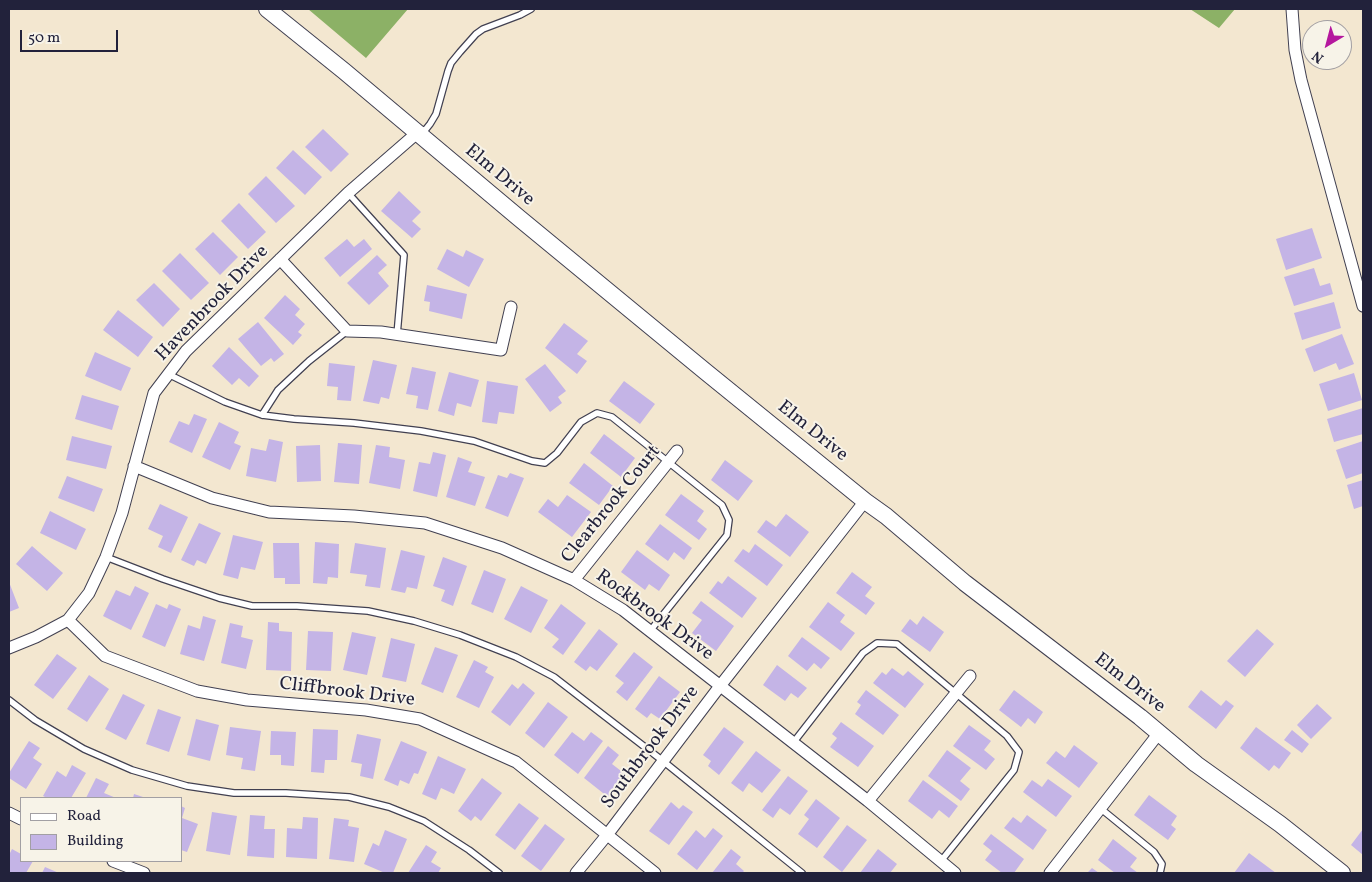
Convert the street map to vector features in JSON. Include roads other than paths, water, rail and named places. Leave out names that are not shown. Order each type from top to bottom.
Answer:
[{"type":"street","name":"Elm Drive","points":[[267,9],[646,323],[886,516],[965,583],[1140,717],[1196,764],[1280,824],[1342,873]]},
{"type":"street","points":[[1292,9],[1295,50],[1301,80],[1360,281],[1363,306]]},
{"type":"street","name":"Havenbrook Drive","points":[[9,648],[36,638],[68,620],[89,593],[106,557],[122,513],[154,392],[186,351],[348,193],[417,133]]},
{"type":"street","points":[[280,259],[347,331],[397,335],[501,350],[511,307]]},
{"type":"street","name":"Clearbrook Court","points":[[574,580],[678,451]]},
{"type":"street","name":"Rockbrook Drive","points":[[134,466],[212,498],[268,512],[354,516],[425,523],[502,548],[574,580],[623,610],[868,801],[955,873]]},
{"type":"street","name":"Southbrook Drive","points":[[576,873],[865,501]]},
{"type":"street","name":"Cliffbrook Drive","points":[[68,620],[105,656],[197,691],[247,700],[366,710],[420,719],[516,762],[655,873]]},
{"type":"street","points":[[868,801],[970,676]]},
{"type":"street","points":[[1050,873],[1158,732]]},
{"type":"street","points":[[9,813],[20,819]]},
{"type":"street","points":[[116,862],[144,873]]},
{"type":"lane","points":[[417,133],[426,129],[436,114],[451,63],[476,34],[483,29],[531,9]]},
{"type":"lane","points":[[348,193],[404,255],[397,335]]},
{"type":"lane","points":[[262,415],[278,390],[309,361],[347,331]]},
{"type":"lane","points":[[168,374],[225,402],[262,415],[421,431],[474,441],[532,461],[545,463],[558,453],[581,422],[597,413],[612,417],[722,505],[728,520],[727,535],[650,631]]},
{"type":"lane","points":[[106,557],[219,598],[252,606],[297,606],[368,611],[414,621],[460,635],[516,656],[554,677],[663,761],[802,873]]},
{"type":"lane","points":[[793,743],[863,653],[877,643],[897,644],[1007,736],[1019,752],[1014,770],[941,862]]},
{"type":"lane","points":[[9,700],[35,720],[84,749],[132,770],[187,786],[234,793],[286,793],[349,797],[389,807],[424,822],[469,850],[499,873]]},
{"type":"lane","points":[[1100,808],[1154,852],[1162,864],[1160,873]]}]
